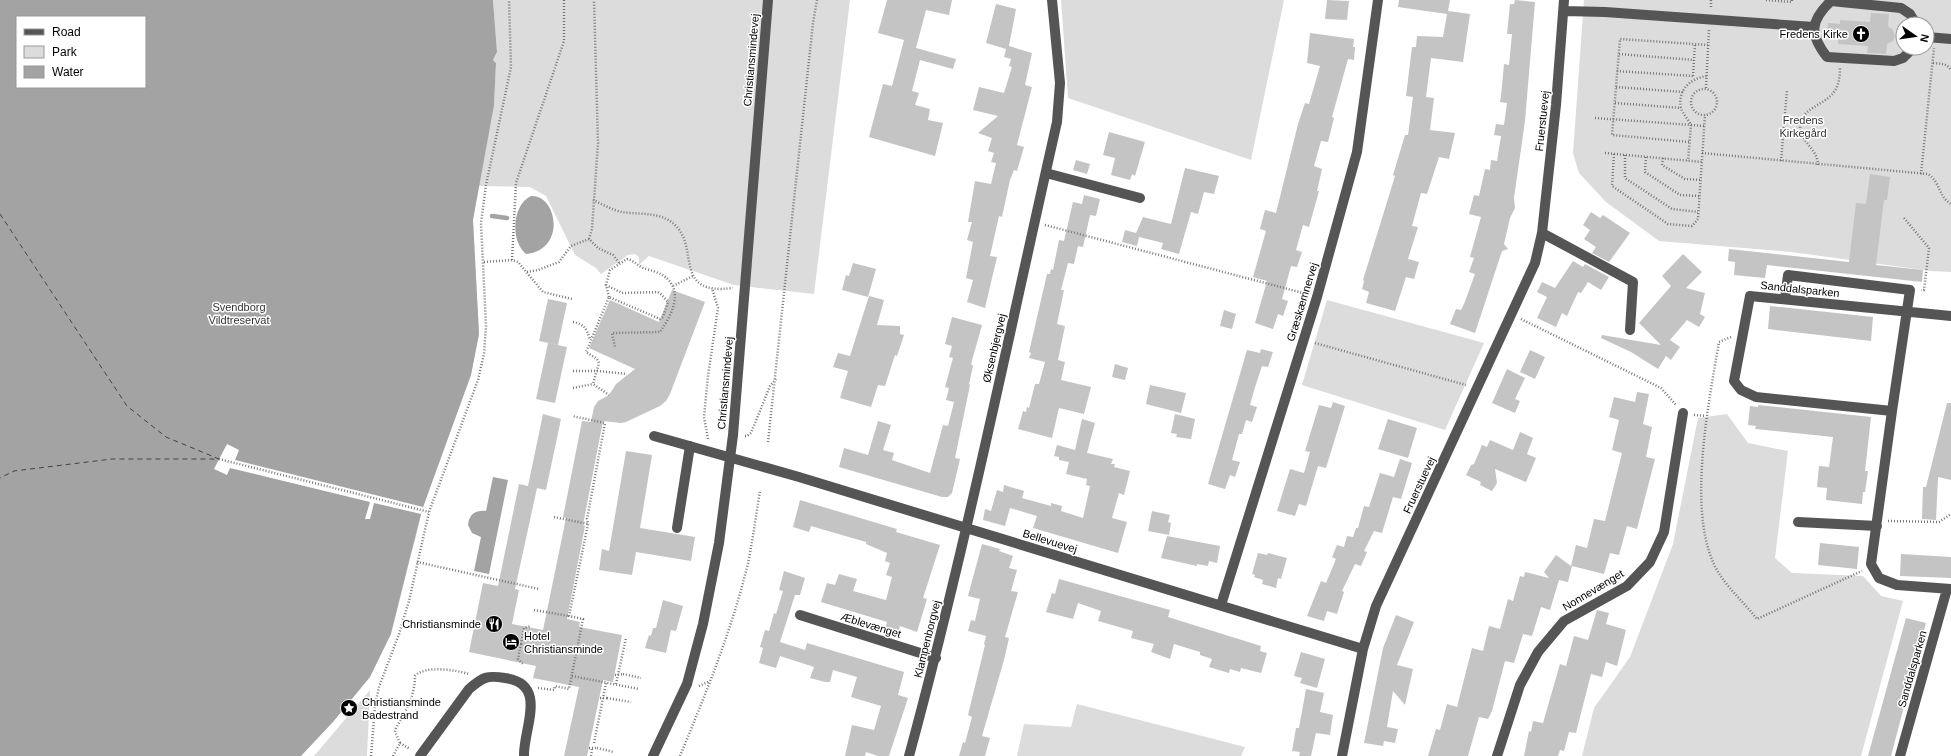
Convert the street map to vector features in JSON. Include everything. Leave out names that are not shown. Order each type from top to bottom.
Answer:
[{"type":"street","name":"Christiansmindevej","points":[[653,756],[687,684],[697,649],[719,543],[731,457],[768,0]]},
{"type":"street","name":"Øksenbjergvej","points":[[966,528],[1057,123],[1060,83],[1052,0]]},
{"type":"street","name":"Græskæmnervej","points":[[1221,605],[1317,297],[1357,152],[1378,0]]},
{"type":"street","name":"Fruerstuevej","points":[[1343,756],[1363,649],[1376,606],[1535,263],[1542,233],[1556,105],[1564,0]]},
{"type":"street","points":[[1904,56],[1894,61],[1827,57],[1817,44],[1814,27],[1820,12],[1831,1],[1900,8],[1911,16]]},
{"type":"street","points":[[1564,11],[1605,12],[1814,27]]},
{"type":"street","points":[[1935,37],[1951,39]]},
{"type":"street","points":[[1046,173],[1140,198]]},
{"type":"street","points":[[1542,233],[1634,282],[1630,330]]},
{"type":"street","points":[[1784,299],[1788,275],[1910,290],[1908,313],[1892,411],[1871,564]]},
{"type":"street","name":"Sanddalsparken","points":[[1892,411],[1756,397],[1741,390],[1734,381],[1750,296],[1908,313],[1951,316]]},
{"type":"street","name":"Nonnevænget","points":[[1497,756],[1520,685],[1538,652],[1564,621],[1627,586],[1650,562],[1664,532],[1683,413]]},
{"type":"street","name":"Bellevuevej","points":[[654,436],[731,457],[1363,649]]},
{"type":"street","points":[[677,528],[690,446]]},
{"type":"street","points":[[1798,522],[1877,524]]},
{"type":"street","name":"Klampenborgvej","points":[[909,756],[936,658],[966,528]]},
{"type":"street","name":"Sanddalsparken","points":[[1871,564],[1879,578],[1897,585],[1949,589],[1900,756]]},
{"type":"street","name":"Æblevænget","points":[[800,615],[936,658]]},
{"type":"street","points":[[420,756],[469,689],[479,681],[491,676],[510,679],[527,689],[531,708],[524,756]]},
{"type":"path","points":[[371,756],[375,706],[379,687],[400,634],[429,512],[478,380],[484,354],[486,326],[481,223],[511,67],[509,0]]},
{"type":"path","points":[[512,260],[516,183],[564,41],[564,0]]},
{"type":"path","points":[[589,239],[592,229],[598,143],[594,0]]},
{"type":"path","points":[[768,442],[776,379],[813,23],[817,0]]},
{"type":"path","points":[[1706,88],[1711,0]]},
{"type":"path","points":[[1766,0],[1792,2],[1792,0]]},
{"type":"path","points":[[1689,142],[1612,135],[1620,39],[1708,45]]},
{"type":"path","points":[[1693,80],[1694,44]]},
{"type":"path","points":[[1619,54],[1694,60]]},
{"type":"path","points":[[1921,174],[1933,63],[1932,56]]},
{"type":"path","points":[[1818,164],[1816,156],[1802,136],[1800,125],[1803,118],[1810,110],[1826,101],[1835,91],[1840,77],[1842,58]]},
{"type":"path","points":[[1933,63],[1945,64],[1951,71]]},
{"type":"path","points":[[1617,70],[1693,76]]},
{"type":"path","points":[[1688,161],[1690,125],[1681,108],[1683,92],[1693,80],[1707,76]]},
{"type":"path","points":[[1616,87],[1683,92]]},
{"type":"path","points":[[1702,88],[1710,90],[1716,96],[1718,105],[1713,112],[1705,115],[1700,115],[1693,109],[1691,101],[1694,93],[1702,88]]},
{"type":"path","points":[[1781,161],[1787,90]]},
{"type":"path","points":[[1615,103],[1681,108]]},
{"type":"path","points":[[1614,154],[1612,186],[1668,224],[1692,226],[1698,219],[1705,115]]},
{"type":"path","points":[[1595,118],[1704,126]]},
{"type":"path","points":[[1605,153],[1702,162]]},
{"type":"path","points":[[1702,153],[1931,176],[1940,190],[1942,197],[1951,204]]},
{"type":"path","points":[[1625,155],[1625,178],[1672,209],[1698,212]]},
{"type":"path","points":[[1646,157],[1645,172],[1680,195],[1699,196]]},
{"type":"path","points":[[1662,158],[1662,165],[1685,179],[1700,180]]},
{"type":"path","points":[[593,200],[622,212],[648,213],[675,225],[684,238],[688,262],[693,276],[701,283],[712,288],[725,289],[745,285]]},
{"type":"path","points":[[1904,218],[1929,248],[1924,290],[1910,290]]},
{"type":"path","points":[[1034,222],[1317,297]]},
{"type":"path","points":[[527,272],[538,270],[559,262],[571,246],[589,239]]},
{"type":"path","points":[[589,239],[598,248],[613,255],[620,264]]},
{"type":"path","points":[[594,384],[599,363],[597,359],[586,352],[609,297],[606,285],[610,270],[629,259],[638,266],[662,275],[673,286],[675,296],[674,307],[660,332],[612,333],[616,347]]},
{"type":"path","points":[[484,262],[512,260],[518,262],[543,292],[572,299]]},
{"type":"path","points":[[673,286],[693,276]]},
{"type":"path","points":[[606,285],[622,293],[658,292],[668,302],[663,317],[660,319],[609,297]]},
{"type":"path","points":[[709,451],[704,417],[708,376],[718,308],[712,288]]},
{"type":"path","points":[[1512,314],[1661,388],[1683,413]]},
{"type":"path","points":[[573,322],[582,324],[586,328],[590,340]]},
{"type":"path","points":[[1743,332],[1720,342],[1706,416],[1700,486],[1706,542],[1719,574],[1757,619],[1858,574],[1871,564]]},
{"type":"path","points":[[1303,340],[1476,388]]},
{"type":"path","points":[[573,371],[598,371],[627,374]]},
{"type":"path","points":[[748,436],[751,433],[770,386],[776,379]]},
{"type":"path","points":[[573,388],[594,384],[610,395]]},
{"type":"path","points":[[569,616],[588,524],[587,518],[606,423],[572,416]]},
{"type":"path","points":[[219,459],[232,464],[429,512]]},
{"type":"path","points":[[680,756],[719,661],[736,606],[748,562],[760,491]]},
{"type":"path","points":[[1877,524],[1939,522],[1951,514]]},
{"type":"path","points":[[554,517],[588,524]]},
{"type":"path","points":[[417,562],[539,589]]},
{"type":"path","points":[[534,610],[584,619],[569,689],[555,686],[554,690],[543,688]]},
{"type":"path","points":[[523,664],[518,659],[520,644],[524,628],[531,626]]},
{"type":"path","points":[[616,684],[616,674],[626,638]]},
{"type":"path","points":[[408,748],[400,743],[395,732],[409,706],[415,686],[415,676],[418,672],[429,670],[460,672]]},
{"type":"path","points":[[616,674],[641,678]]},
{"type":"path","points":[[572,676],[639,689]]},
{"type":"path","points":[[594,743],[601,698],[606,682]]},
{"type":"path","points":[[601,698],[631,702]]},
{"type":"path","points":[[393,756],[400,743]]},
{"type":"path","points":[[591,756],[591,749],[597,748],[614,752]]},
{"type":"green space","name":"Svendborg Vildtreservat","points":[[0,0],[490,0],[494,105],[496,63],[493,60],[497,52],[493,0],[850,0],[814,294],[734,285],[649,256],[639,265],[639,257],[635,254],[628,255],[601,274],[596,268],[575,255],[546,196],[530,187],[478,186],[473,220],[479,334],[471,374],[423,507],[415,540],[370,677],[0,756]]},
{"type":"green space","points":[[1061,0],[1284,0],[1251,160],[1068,98]]},
{"type":"green space","name":"Fredens Kirkegård","points":[[1584,0],[1951,0],[1951,272],[1931,271],[1791,252],[1659,241],[1606,202],[1579,173],[1573,153]]},
{"type":"green space","points":[[1327,300],[1484,343],[1445,430],[1302,385]]},
{"type":"green space","points":[[1727,414],[1748,443],[1788,451],[1775,558],[1792,573],[1863,576],[1881,596],[1903,601],[1861,756],[1582,756],[1594,708],[1630,657],[1673,544],[1698,418]]},
{"type":"green space","points":[[370,690],[367,756],[314,756]]},
{"type":"green space","points":[[1077,704],[1245,747],[1241,756],[1017,756],[1024,724],[1071,727]]},
{"type":"water","name":"Svendborg Vildtreservat","points":[[0,0],[493,0],[497,52],[493,60],[496,63],[494,105],[473,220],[479,334],[471,375],[422,510],[391,634],[370,677],[333,722],[301,756],[0,756]]},
{"type":"water","points":[[531,196],[540,198],[547,204],[552,212],[554,223],[548,243],[539,250],[526,254],[517,241],[515,224],[520,207]]},
{"type":"water","points":[[493,477],[508,480],[489,574],[474,571],[481,537],[472,533],[468,525],[471,515],[479,511],[486,511]]},
{"type":"pier","points":[[227,444],[239,450],[235,460],[423,507],[421,514],[374,503],[370,519],[365,519],[370,502],[230,468],[227,475],[214,469]]},
{"type":"building","points":[[887,0],[952,0],[949,15],[926,10],[916,48],[956,59],[953,69],[920,60],[912,91],[919,93],[915,105],[930,109],[928,120],[943,123],[935,156],[869,137],[883,84],[892,86],[904,40],[878,33]]},
{"type":"building","points":[[1327,0],[1349,1],[1347,20],[1325,19]]},
{"type":"building","points":[[1399,0],[1450,0],[1448,11],[1470,14],[1463,62],[1431,58],[1426,97],[1434,98],[1430,130],[1455,133],[1449,159],[1439,157],[1427,194],[1421,193],[1412,226],[1418,227],[1408,259],[1419,262],[1414,279],[1406,277],[1395,311],[1366,303],[1369,292],[1362,289],[1363,280],[1395,176],[1393,175],[1405,135],[1408,135],[1413,97],[1406,96],[1412,47],[1416,47],[1417,36],[1443,37],[1447,14],[1398,7]]},
{"type":"building","points":[[1515,0],[1535,2],[1525,121],[1514,198],[1515,208],[1510,218],[1504,244],[1508,249],[1502,251],[1475,333],[1450,324],[1456,309],[1461,310],[1464,304],[1475,274],[1469,272],[1474,258],[1470,257],[1481,217],[1469,214],[1474,195],[1479,196],[1485,169],[1490,170],[1491,160],[1497,161],[1501,136],[1494,135],[1496,124],[1504,125],[1507,103],[1500,102],[1504,64],[1509,65],[1512,34],[1507,34],[1510,4],[1514,4]]},
{"type":"building","points":[[996,4],[1016,9],[1009,46],[1032,53],[1025,85],[1032,87],[1017,145],[1024,147],[1017,171],[1014,170],[1010,180],[1002,217],[999,216],[990,256],[997,257],[985,308],[967,302],[973,280],[966,278],[973,242],[967,240],[972,222],[968,222],[975,181],[991,184],[996,163],[991,162],[994,153],[988,151],[992,138],[978,133],[998,116],[973,110],[979,87],[1004,93],[1012,67],[1009,66],[1011,59],[1004,57],[1006,49],[986,43]]},
{"type":"building","name":"Fredens Kirke","points":[[1871,13],[1889,14],[1888,26],[1893,30],[1895,36],[1893,41],[1887,44],[1886,54],[1867,53],[1868,46],[1838,44],[1838,38],[1827,38],[1828,23],[1840,24],[1840,20],[1870,22]]},
{"type":"building","points":[[1310,33],[1354,39],[1354,60],[1348,59],[1332,117],[1334,118],[1328,142],[1321,141],[1314,166],[1322,169],[1317,191],[1319,191],[1309,227],[1303,225],[1296,250],[1302,252],[1297,267],[1291,266],[1282,299],[1288,301],[1283,316],[1278,314],[1273,329],[1255,323],[1267,281],[1253,277],[1266,231],[1260,229],[1265,210],[1276,213],[1298,124],[1305,103],[1309,104],[1320,66],[1307,63]]},
{"type":"building","points":[[1109,132],[1145,142],[1135,176],[1132,174],[1130,180],[1111,175],[1115,158],[1103,155]]},
{"type":"building","points":[[1076,160],[1090,164],[1087,174],[1073,170]]},
{"type":"building","points":[[1185,168],[1219,176],[1214,194],[1204,192],[1198,214],[1191,212],[1179,254],[1161,249],[1163,243],[1139,237],[1137,246],[1122,242],[1125,230],[1136,233],[1143,217],[1171,224]]},
{"type":"building","points":[[1870,174],[1890,177],[1887,200],[1884,200],[1876,265],[1923,270],[1922,282],[1767,265],[1765,278],[1734,275],[1735,262],[1728,261],[1729,249],[1849,262],[1856,203],[1866,204]]},
{"type":"building","points":[[1084,195],[1100,199],[1096,216],[1090,215],[1083,247],[1078,246],[1074,264],[1068,263],[1061,290],[1064,290],[1057,324],[1065,326],[1058,360],[1065,362],[1061,380],[1091,387],[1084,414],[1059,408],[1052,438],[1018,429],[1023,411],[1026,412],[1027,407],[1029,408],[1035,384],[1039,384],[1045,362],[1029,358],[1031,353],[1029,352],[1047,274],[1050,274],[1051,269],[1053,270],[1059,240],[1064,241],[1073,202],[1082,204]]},
{"type":"building","points":[[1591,212],[1600,218],[1603,215],[1630,233],[1609,262],[1592,253],[1596,247],[1584,239],[1590,230],[1583,225]]},
{"type":"building","points":[[1683,254],[1702,272],[1686,288],[1705,293],[1700,314],[1705,317],[1699,327],[1687,320],[1670,340],[1680,347],[1671,360],[1666,356],[1658,369],[1631,352],[1601,338],[1602,335],[1661,345],[1639,323],[1671,286],[1662,276]]},
{"type":"building","points":[[1573,261],[1583,267],[1585,264],[1609,277],[1601,290],[1588,282],[1581,293],[1578,292],[1567,316],[1562,313],[1556,327],[1537,318],[1547,297],[1537,292],[1542,282],[1555,288]]},
{"type":"building","points":[[853,263],[876,269],[868,297],[842,290],[846,275],[849,276]]},
{"type":"building","points":[[672,290],[705,302],[670,394],[666,401],[660,406],[626,422],[621,423],[603,421],[567,619],[580,622],[579,627],[622,635],[613,682],[603,680],[587,756],[564,756],[579,687],[533,678],[536,666],[469,652],[483,583],[498,586],[519,484],[528,486],[543,414],[561,419],[546,490],[537,488],[515,589],[519,590],[512,624],[543,630],[566,518],[563,517],[582,421],[591,422],[594,407],[598,401],[609,395],[616,384],[635,369],[589,348],[610,300],[659,322]]},
{"type":"building","points":[[869,296],[884,300],[877,325],[900,326],[900,334],[904,335],[897,356],[895,355],[885,386],[878,385],[871,407],[840,398],[848,371],[833,367],[838,353],[850,356]]},
{"type":"building","points":[[548,299],[567,303],[558,345],[539,341]]},
{"type":"building","points":[[1770,306],[1873,317],[1871,341],[1768,329]]},
{"type":"building","points":[[1224,310],[1236,314],[1232,329],[1220,326]]},
{"type":"building","points":[[952,317],[982,325],[971,364],[973,366],[970,385],[955,458],[960,459],[952,493],[948,497],[942,497],[839,467],[844,448],[868,455],[878,421],[891,425],[883,450],[894,453],[892,460],[930,473],[943,425],[948,426],[954,402],[946,400],[949,388],[945,387],[953,358],[949,357],[952,346],[945,344]]},
{"type":"building","points":[[548,343],[567,347],[555,403],[536,399]]},
{"type":"building","points":[[1261,349],[1273,352],[1268,367],[1262,366],[1256,384],[1250,405],[1257,407],[1252,422],[1246,420],[1242,434],[1239,434],[1232,460],[1240,462],[1235,477],[1230,475],[1225,489],[1208,484],[1247,350],[1260,353]]},
{"type":"building","points":[[1530,350],[1545,357],[1535,379],[1520,372]]},
{"type":"building","points":[[1115,364],[1128,368],[1125,380],[1112,377]]},
{"type":"building","points":[[1507,369],[1525,378],[1515,399],[1520,401],[1515,413],[1492,403]]},
{"type":"building","points":[[1150,385],[1186,393],[1181,413],[1146,404]]},
{"type":"building","points":[[1637,392],[1649,394],[1643,424],[1652,427],[1646,457],[1655,459],[1637,529],[1627,526],[1619,555],[1610,553],[1604,574],[1572,566],[1568,582],[1559,580],[1550,610],[1541,607],[1532,636],[1523,634],[1514,663],[1505,661],[1492,711],[1488,719],[1479,717],[1468,756],[1428,756],[1436,729],[1440,730],[1447,704],[1457,707],[1472,648],[1483,651],[1489,626],[1500,629],[1508,599],[1513,601],[1520,576],[1524,577],[1525,572],[1549,578],[1544,572],[1556,555],[1571,566],[1576,545],[1587,548],[1594,519],[1605,521],[1622,453],[1612,450],[1619,420],[1609,417],[1614,397],[1635,402]]},
{"type":"building","points":[[1333,402],[1345,406],[1326,468],[1318,466],[1306,506],[1299,504],[1295,516],[1277,511],[1290,469],[1304,473],[1310,452],[1305,451],[1319,405],[1331,408]]},
{"type":"building","points":[[1947,403],[1951,403],[1951,480],[1938,477],[1936,520],[1922,519],[1923,487],[1926,487]]},
{"type":"building","points":[[1758,405],[1871,417],[1865,471],[1868,471],[1862,504],[1826,500],[1827,488],[1817,487],[1819,466],[1829,467],[1833,437],[1755,429],[1756,426],[1748,425],[1750,406],[1758,407]]},
{"type":"building","points":[[1175,414],[1195,419],[1191,439],[1176,437],[1177,434],[1171,433]]},
{"type":"building","points":[[1082,419],[1095,423],[1087,453],[1113,459],[1111,464],[1115,464],[1114,467],[1130,471],[1124,495],[1119,493],[1112,518],[1127,522],[1118,553],[1033,528],[1037,516],[1010,508],[1005,526],[983,520],[985,509],[991,511],[997,490],[1003,492],[1004,485],[1024,491],[1022,498],[1051,506],[1051,503],[1062,506],[1061,511],[1083,518],[1090,486],[1086,485],[1087,479],[1066,474],[1069,462],[1059,460],[1059,457],[1054,456],[1057,445],[1075,450]]},
{"type":"building","points":[[1388,419],[1417,428],[1408,458],[1378,449]]},
{"type":"building","points":[[1520,432],[1533,438],[1527,454],[1536,458],[1526,482],[1495,469],[1497,483],[1492,491],[1480,485],[1481,482],[1466,475],[1471,465],[1474,464],[1482,445],[1487,447],[1490,440],[1513,450]]},
{"type":"building","points":[[626,451],[652,455],[640,528],[695,537],[691,561],[636,552],[632,575],[599,570],[602,549],[609,551]]},
{"type":"building","points":[[1400,459],[1412,463],[1401,499],[1393,497],[1382,533],[1374,531],[1364,551],[1367,552],[1361,566],[1355,564],[1342,591],[1344,592],[1337,614],[1327,611],[1324,621],[1307,616],[1321,581],[1326,583],[1336,559],[1332,557],[1337,545],[1344,547],[1347,536],[1353,537],[1356,528],[1358,528],[1364,506],[1369,507],[1380,473],[1394,477]]},
{"type":"building","points":[[800,500],[897,529],[896,532],[940,545],[923,598],[927,599],[917,632],[900,626],[898,633],[885,630],[887,622],[821,602],[827,583],[835,585],[839,574],[857,579],[853,591],[886,600],[892,577],[886,575],[890,563],[885,561],[887,553],[866,544],[866,542],[811,526],[809,532],[793,527]]},
{"type":"building","points":[[1152,511],[1170,515],[1168,522],[1171,523],[1169,535],[1148,531]]},
{"type":"building","points":[[1167,536],[1220,546],[1217,563],[1209,561],[1208,566],[1197,564],[1197,566],[1161,558]]},
{"type":"building","points":[[1820,543],[1859,547],[1857,569],[1818,565]]},
{"type":"building","points":[[982,544],[1000,549],[999,551],[1013,556],[1009,568],[1017,570],[1011,591],[1018,592],[1005,637],[1009,638],[1004,660],[982,736],[990,738],[985,756],[959,756],[963,742],[965,743],[972,717],[968,715],[986,636],[968,631],[971,620],[975,621],[980,599],[968,596]]},
{"type":"building","points":[[1258,553],[1267,555],[1268,553],[1287,558],[1281,579],[1278,578],[1276,588],[1262,584],[1263,580],[1254,577],[1255,575],[1252,574]]},
{"type":"building","points":[[1901,554],[1951,557],[1951,578],[1900,576]]},
{"type":"building","points":[[784,571],[805,578],[800,595],[795,595],[780,642],[805,650],[807,643],[904,672],[898,695],[908,698],[889,756],[878,756],[866,752],[865,756],[845,756],[852,725],[874,730],[881,706],[851,697],[857,677],[833,670],[830,682],[810,678],[814,667],[780,656],[776,668],[759,663],[763,648],[760,647],[765,630],[769,631],[774,613],[776,614],[783,591],[779,590]]},
{"type":"building","points":[[1059,579],[1170,610],[1168,617],[1261,646],[1260,651],[1267,653],[1261,673],[1241,668],[1240,672],[1230,669],[1229,673],[1209,667],[1212,659],[1200,655],[1200,652],[1174,644],[1170,659],[1151,652],[1154,644],[1131,638],[1133,631],[1098,621],[1101,611],[1078,603],[1073,619],[1046,612],[1052,593],[1055,594]]},
{"type":"building","points":[[663,600],[683,606],[676,631],[671,630],[666,653],[645,648],[649,635],[651,636],[653,628],[656,628]]},
{"type":"building","points":[[1597,610],[1609,613],[1606,624],[1626,630],[1617,666],[1606,662],[1602,677],[1591,674],[1576,733],[1569,732],[1564,751],[1560,750],[1558,756],[1524,756],[1529,731],[1531,732],[1533,721],[1543,723],[1560,664],[1566,666],[1574,636],[1588,640]]},
{"type":"building","points":[[1396,615],[1414,622],[1397,665],[1413,669],[1405,705],[1393,691],[1387,727],[1398,729],[1395,743],[1384,741],[1383,746],[1364,743],[1383,648]]},
{"type":"building","points":[[1906,618],[1926,623],[1891,756],[1868,756]]},
{"type":"building","points":[[1301,652],[1325,659],[1317,688],[1300,683],[1302,678],[1294,676]]},
{"type":"building","points":[[1306,689],[1324,693],[1320,712],[1333,715],[1330,735],[1316,733],[1311,756],[1299,756],[1300,752],[1292,751],[1296,728],[1299,728]]},
{"type":"waterway","points":[[492,216],[507,218]]},
{"type":"ferry route","points":[[0,214],[127,406],[166,437],[219,459],[112,459],[14,471],[0,478]]},
{"type":"place","name":"Fredens Kirke","points":[[1861,34]]},
{"type":"place","name":"Christiansminde","points":[[494,624]]},
{"type":"place","name":"Hotel Christiansminde","points":[[511,642]]},
{"type":"place","name":"Christiansminde Badestrand","points":[[349,708]]}]
